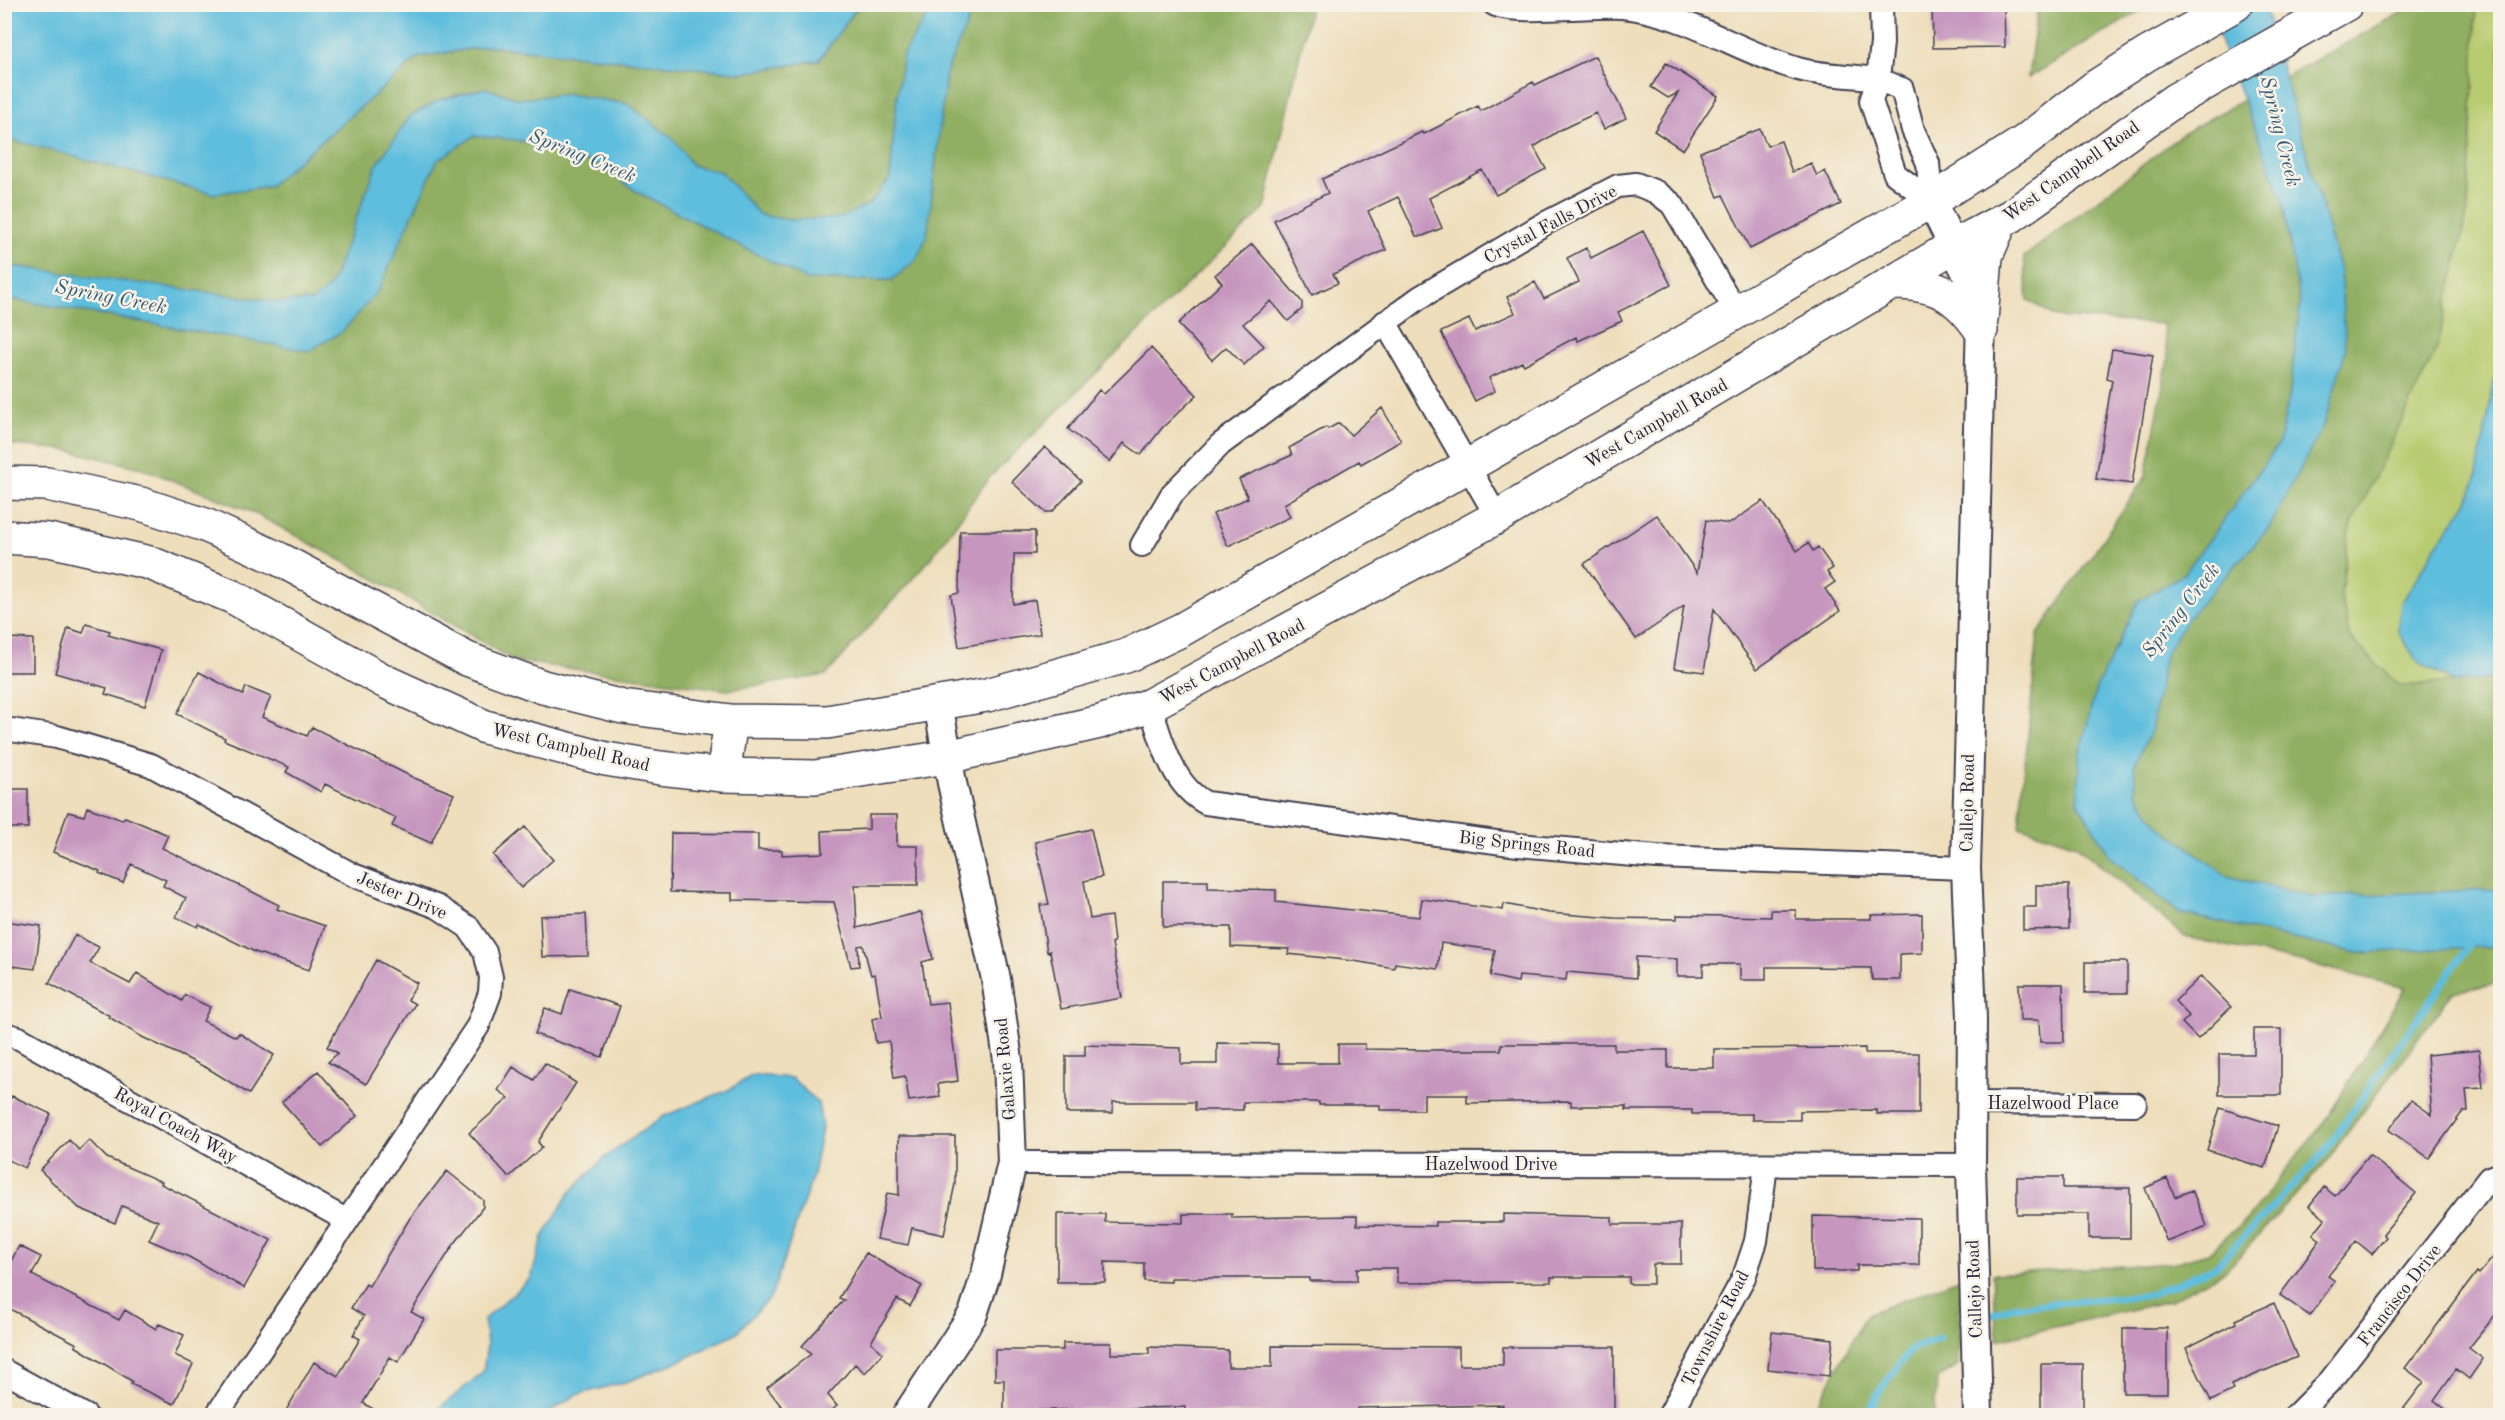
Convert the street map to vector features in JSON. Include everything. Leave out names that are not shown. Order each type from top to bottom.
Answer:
[{"type":"main road","points":[[4,483],[47,484],[141,504],[206,525],[279,560],[467,659],[543,687],[623,707],[731,721],[827,722],[987,695],[1126,656],[1181,630],[1270,577],[1470,466],[1931,201],[2025,142],[2094,88],[2147,54],[2236,4]]},
{"type":"main road","name":"West Campbell Road","points":[[4,537],[49,540],[150,563],[233,597],[386,682],[485,727],[606,759],[723,775],[815,777],[947,757],[1100,722],[1150,705],[1497,516],[1896,283],[1954,246],[2001,221],[2175,100],[2346,4]]},
{"type":"main road","points":[[1981,325],[1986,256],[2001,221]]},
{"type":"main road","points":[[1896,283],[1922,284],[1946,293],[1981,325]]},
{"type":"main road","points":[[723,775],[731,721]]},
{"type":"street","name":"Callejo Road","points":[[1881,4],[1882,43],[1878,79],[1871,101],[1895,174],[1931,201]]},
{"type":"street","points":[[1495,6],[1515,9],[1620,7],[1642,10],[1692,24],[1761,57],[1801,70],[1878,79]]},
{"type":"street","name":"Callejo Road","points":[[1878,79],[1902,89],[1913,130],[1928,163],[1931,201],[1974,288],[1981,325],[1966,868],[1972,1019],[1971,1165],[1978,1416]]},
{"type":"street","name":"Crystal Falls Drive","points":[[1142,545],[1172,494],[1221,444],[1419,298],[1599,194],[1618,186],[1636,184],[1656,192],[1672,204],[1737,313]]},
{"type":"street","points":[[1385,322],[1497,516]]},
{"type":"street","name":"Galaxie Road","points":[[912,1414],[972,1314],[986,1274],[1011,1162],[1008,1060],[996,979],[947,757],[938,703]]},
{"type":"street","name":"Big Springs Road","points":[[1150,705],[1159,733],[1181,782],[1193,797],[1206,803],[1518,844],[1657,857],[1966,868]]},
{"type":"street","name":"Jester Drive","points":[[4,729],[57,737],[151,765],[353,875],[438,907],[468,927],[485,952],[491,977],[490,993],[478,1026],[216,1416]]},
{"type":"street","name":"Royal Coach Way","points":[[4,1034],[19,1038],[346,1220]]},
{"type":"street","name":"Hazelwood Place","points":[[1972,1103],[2135,1104]]},
{"type":"street","name":"Hazelwood Drive","points":[[1011,1162],[1971,1165]]},
{"type":"street","name":"Townshire Road","points":[[1669,1416],[1744,1277],[1756,1241],[1766,1166]]},
{"type":"street","name":"Francisco Drive","points":[[2295,1416],[2330,1381],[2489,1179],[2500,1174]]},
{"type":"street","points":[[4,1371],[86,1416]]},
{"type":"green space","points":[[2038,4],[2150,5],[2028,78]]},
{"type":"green space","points":[[859,5],[1311,5],[1265,208],[989,478],[932,557],[826,675],[728,690],[515,661],[363,572],[254,513],[142,468],[65,450],[5,444],[4,138],[269,186],[419,57],[489,46],[743,73],[819,60]]},
{"type":"green space","points":[[2415,5],[2500,5],[2500,936],[2109,732]]},
{"type":"green space","points":[[2415,5],[2476,5],[2468,211],[2437,348],[2349,530],[2341,596],[2350,638],[2400,686],[2500,678],[2500,983],[2453,992],[2324,1164],[2226,1271],[2169,1301],[1997,1340],[1993,1274],[2173,1263],[2208,1253],[2248,1218],[2329,1115],[2405,988],[2315,965],[2185,937],[2076,845],[2019,826],[2038,634],[2146,476],[2168,358],[2163,324],[2056,317],[2028,300],[2024,257],[2184,133]]},
{"type":"green space","points":[[1961,1278],[1958,1365],[1937,1379],[1934,1415],[1811,1416],[1867,1314]]},
{"type":"water","points":[[4,5],[859,5],[819,60],[743,73],[489,46],[419,57],[269,186],[214,194],[5,138]]},
{"type":"water","name":"Spring Creek","points":[[928,5],[975,5],[946,73],[927,236],[916,260],[892,280],[807,280],[639,193],[597,164],[518,140],[474,136],[437,161],[378,291],[342,332],[309,351],[5,298],[5,265],[279,302],[313,301],[331,285],[376,166],[410,116],[439,100],[485,88],[519,99],[568,94],[628,104],[674,140],[692,165],[721,172],[760,215],[789,220],[840,218],[870,204],[890,178],[903,54],[925,19]]},
{"type":"water","name":"Spring Creek","points":[[2209,5],[2264,5],[2340,270],[2346,349],[2324,424],[2269,528],[2188,618],[2165,655],[2151,731],[2134,765],[2136,793],[2158,825],[2227,876],[2313,897],[2500,889],[2500,946],[2357,953],[2179,913],[2110,856],[2078,803],[2079,755],[2096,689],[2138,601],[2184,574],[2224,520],[2279,443],[2290,392],[2300,303],[2282,198],[2216,30]]},
{"type":"water","points":[[2500,351],[2500,678],[2454,682],[2416,660],[2398,631],[2401,604],[2437,545],[2468,501],[2476,479]]},
{"type":"water","points":[[753,1075],[792,1078],[818,1103],[822,1127],[813,1175],[771,1297],[736,1333],[682,1360],[629,1381],[576,1395],[545,1415],[431,1415],[483,1372],[487,1345],[484,1319],[531,1278],[543,1237],[568,1195],[604,1158],[664,1116],[728,1090]]},
{"type":"building","points":[[2004,4],[2005,47],[1933,48],[1932,5]]},
{"type":"building","points":[[1595,56],[1626,118],[1604,129],[1596,113],[1560,130],[1534,147],[1546,169],[1496,195],[1482,170],[1429,198],[1442,228],[1423,236],[1416,236],[1398,197],[1368,211],[1386,250],[1333,274],[1338,283],[1312,295],[1274,220],[1328,193],[1322,179],[1422,132],[1424,134],[1478,106],[1481,111],[1533,82],[1535,85]]},
{"type":"building","points":[[1666,63],[1718,96],[1683,150],[1654,131],[1678,93],[1668,98],[1651,87]]},
{"type":"building","points":[[1760,129],[1767,146],[1781,141],[1792,172],[1811,163],[1817,176],[1825,171],[1841,204],[1750,249],[1723,195],[1718,197],[1700,152]]},
{"type":"building","points":[[1643,231],[1671,285],[1618,312],[1622,321],[1578,341],[1576,337],[1524,365],[1522,362],[1489,378],[1495,391],[1475,401],[1441,332],[1469,319],[1475,331],[1515,313],[1507,297],[1535,282],[1544,299],[1579,282],[1567,258],[1586,248],[1591,258]]},
{"type":"building","points":[[1252,244],[1302,302],[1302,309],[1288,321],[1271,301],[1243,324],[1264,346],[1244,365],[1226,347],[1212,360],[1178,324],[1222,283],[1215,275]]},
{"type":"building","points":[[1151,348],[1197,395],[1162,428],[1141,455],[1124,443],[1110,462],[1068,429],[1099,390],[1104,394]]},
{"type":"building","points":[[2112,349],[2153,355],[2132,484],[2096,479],[2112,380],[2107,378]]},
{"type":"building","points":[[1382,408],[1401,441],[1361,464],[1359,461],[1284,504],[1290,517],[1228,546],[1213,514],[1248,498],[1239,479],[1292,455],[1289,448],[1326,427],[1328,429],[1339,423],[1351,435]]},
{"type":"building","points":[[1045,447],[1081,481],[1052,512],[1045,512],[1012,482]]},
{"type":"building","points":[[1763,501],[1797,551],[1808,543],[1813,551],[1818,547],[1833,568],[1827,572],[1835,582],[1825,589],[1840,611],[1757,669],[1714,609],[1704,672],[1674,668],[1684,606],[1636,639],[1584,564],[1657,515],[1697,573],[1706,520],[1729,524]]},
{"type":"building","points":[[960,531],[1035,531],[1035,554],[1014,554],[1013,604],[1035,600],[1040,634],[959,647],[951,595],[959,593]]},
{"type":"building","points":[[86,624],[110,631],[108,635],[161,650],[145,706],[105,694],[107,688],[55,673],[68,628],[83,633]]},
{"type":"building","points":[[4,638],[33,639],[33,672],[4,672]]},
{"type":"building","points":[[199,672],[243,695],[246,687],[271,697],[262,717],[307,736],[312,727],[414,778],[454,794],[431,843],[392,826],[396,818],[325,784],[321,792],[286,772],[289,767],[224,740],[225,738],[177,714]]},
{"type":"building","points":[[4,789],[28,789],[28,828],[4,828]]},
{"type":"building","points":[[87,807],[122,820],[125,817],[168,835],[162,848],[279,905],[277,909],[325,926],[309,970],[255,952],[199,924],[198,927],[176,917],[186,898],[163,886],[166,880],[131,864],[123,883],[53,852],[68,812],[84,816]]},
{"type":"building","points":[[869,815],[897,815],[897,846],[918,846],[918,885],[855,885],[857,928],[921,912],[933,959],[922,962],[928,1004],[948,1002],[958,1081],[938,1084],[940,1097],[909,1101],[905,1076],[894,1078],[889,1041],[876,1043],[872,1019],[882,1017],[875,974],[871,975],[863,945],[858,946],[859,966],[851,967],[834,902],[732,900],[732,893],[670,892],[671,833],[758,834],[758,850],[782,850],[782,855],[823,853],[822,831],[869,829]]},
{"type":"building","points":[[525,827],[553,860],[521,888],[493,855]]},
{"type":"building","points":[[1091,829],[1102,877],[1084,881],[1090,919],[1111,916],[1114,942],[1112,943],[1122,998],[1061,1009],[1050,951],[1047,952],[1040,905],[1049,904],[1035,842]]},
{"type":"building","points":[[1163,881],[1208,881],[1208,888],[1276,890],[1276,902],[1419,917],[1422,899],[1503,910],[1504,904],[1549,913],[1614,918],[1677,919],[1677,915],[1771,917],[1771,910],[1796,910],[1796,919],[1871,919],[1871,915],[1922,914],[1922,953],[1900,954],[1900,980],[1872,980],[1871,968],[1766,967],[1766,980],[1740,980],[1740,964],[1703,964],[1703,976],[1677,976],[1677,959],[1636,957],[1636,978],[1567,972],[1566,980],[1519,976],[1518,982],[1490,976],[1495,950],[1441,943],[1438,969],[1395,963],[1394,968],[1288,954],[1289,949],[1231,947],[1231,927],[1163,927]]},
{"type":"building","points":[[2036,885],[2069,885],[2069,929],[2023,930],[2023,907],[2036,907]]},
{"type":"building","points":[[586,914],[588,956],[542,957],[540,916]]},
{"type":"building","points":[[4,921],[41,926],[35,969],[4,965]]},
{"type":"building","points":[[75,935],[99,947],[90,963],[130,984],[137,973],[182,1001],[185,995],[210,1007],[203,1021],[236,1037],[239,1033],[274,1055],[249,1094],[209,1069],[142,1037],[110,1016],[49,983]]},
{"type":"building","points":[[376,960],[417,983],[408,1000],[415,1004],[366,1084],[328,1062],[338,1053],[327,1047]]},
{"type":"building","points":[[2085,962],[2127,962],[2127,993],[2085,993]]},
{"type":"building","points":[[2201,976],[2231,1007],[2198,1039],[2182,1023],[2189,1016],[2175,1001]]},
{"type":"building","points":[[2019,984],[2063,984],[2064,1042],[2040,1042],[2039,1020],[2020,1020]]},
{"type":"building","points":[[570,989],[620,1006],[602,1057],[535,1034],[545,1008],[562,1014]]},
{"type":"building","points":[[2254,1029],[2281,1029],[2281,1095],[2219,1095],[2219,1054],[2254,1054]]},
{"type":"building","points":[[1217,1043],[1278,1044],[1278,1063],[1338,1063],[1338,1044],[1365,1044],[1365,1049],[1501,1050],[1501,1044],[1614,1044],[1614,1050],[1668,1050],[1668,1068],[1714,1068],[1714,1049],[1865,1048],[1865,1053],[1919,1053],[1919,1114],[1877,1114],[1877,1110],[1800,1111],[1800,1120],[1752,1120],[1752,1114],[1692,1114],[1692,1110],[1626,1110],[1626,1106],[1571,1106],[1571,1101],[1467,1103],[1467,1095],[1424,1095],[1424,1110],[1380,1110],[1380,1105],[1319,1105],[1319,1102],[1243,1102],[1243,1110],[1195,1110],[1195,1102],[1113,1102],[1113,1113],[1066,1113],[1066,1056],[1085,1056],[1085,1045],[1181,1048],[1181,1064],[1217,1064]]},
{"type":"building","points":[[2479,1050],[2483,1088],[2466,1089],[2468,1111],[2463,1111],[2429,1158],[2389,1130],[2411,1100],[2432,1115],[2427,1055]]},
{"type":"building","points":[[545,1063],[576,1083],[538,1142],[542,1147],[509,1177],[469,1133],[509,1098],[498,1090],[513,1067],[534,1080]]},
{"type":"building","points":[[318,1071],[357,1116],[322,1147],[282,1102]]},
{"type":"building","points":[[12,1096],[51,1114],[25,1168],[4,1158],[4,1111]]},
{"type":"building","points":[[2220,1108],[2278,1126],[2265,1168],[2207,1150]]},
{"type":"building","points":[[899,1136],[955,1136],[955,1184],[944,1235],[912,1228],[908,1245],[877,1239],[887,1193],[899,1195]]},
{"type":"building","points":[[69,1140],[79,1150],[89,1140],[107,1158],[162,1182],[161,1184],[271,1240],[244,1288],[189,1257],[149,1240],[158,1221],[122,1206],[115,1223],[79,1208],[40,1170]]},
{"type":"building","points":[[2369,1155],[2416,1193],[2383,1234],[2386,1237],[2372,1254],[2356,1241],[2328,1276],[2335,1281],[2310,1316],[2280,1295],[2320,1240],[2313,1234],[2325,1219],[2309,1206],[2324,1187],[2335,1196]]},
{"type":"building","points":[[447,1171],[483,1200],[483,1207],[452,1247],[411,1312],[424,1319],[398,1362],[390,1357],[363,1403],[385,1416],[283,1416],[314,1362],[338,1376],[360,1339],[353,1335],[364,1316],[351,1308],[366,1284],[369,1286],[410,1218]]},
{"type":"building","points":[[2017,1177],[2063,1177],[2063,1188],[2130,1188],[2130,1238],[2089,1238],[2089,1214],[2017,1214]]},
{"type":"building","points":[[2167,1178],[2175,1197],[2192,1190],[2207,1226],[2167,1242],[2145,1188]]},
{"type":"building","points":[[1057,1214],[1105,1214],[1105,1222],[1183,1223],[1183,1214],[1232,1214],[1232,1218],[1357,1216],[1357,1225],[1435,1226],[1435,1222],[1503,1222],[1503,1214],[1612,1217],[1612,1224],[1681,1224],[1681,1264],[1653,1264],[1653,1284],[1629,1284],[1629,1277],[1551,1277],[1551,1282],[1397,1283],[1397,1268],[1357,1268],[1357,1281],[1309,1281],[1309,1278],[1171,1278],[1171,1282],[1144,1281],[1144,1263],[1105,1262],[1105,1282],[1057,1282]]},
{"type":"building","points":[[1813,1216],[1919,1218],[1919,1265],[1857,1265],[1857,1271],[1813,1271]]},
{"type":"building","points":[[19,1246],[41,1257],[32,1275],[119,1320],[125,1310],[156,1329],[159,1324],[184,1335],[175,1355],[193,1364],[174,1404],[131,1384],[132,1381],[75,1346],[77,1344],[4,1306],[4,1260],[10,1263]]},
{"type":"building","points":[[2500,1249],[2500,1309],[2469,1348],[2483,1359],[2469,1379],[2456,1369],[2434,1400],[2454,1416],[2398,1416],[2424,1382],[2405,1368],[2477,1272],[2479,1274]]},
{"type":"building","points":[[866,1253],[922,1286],[910,1306],[897,1299],[871,1342],[883,1353],[865,1373],[855,1364],[828,1395],[837,1406],[825,1416],[789,1416],[767,1388],[811,1354],[802,1346],[844,1300],[839,1298]]},
{"type":"building","points":[[2274,1303],[2297,1357],[2231,1385],[2233,1390],[2211,1401],[2186,1348],[2236,1323],[2235,1320]]},
{"type":"building","points":[[2123,1328],[2167,1328],[2167,1393],[2123,1393]]},
{"type":"building","points":[[1772,1332],[1833,1339],[1829,1376],[1768,1369]]},
{"type":"building","points":[[1063,1343],[1111,1343],[1111,1354],[1149,1354],[1149,1347],[1228,1350],[1228,1367],[1272,1367],[1272,1346],[1459,1347],[1459,1365],[1503,1365],[1503,1347],[1614,1347],[1614,1415],[1503,1414],[1503,1405],[1358,1408],[1358,1414],[1185,1413],[1185,1407],[1004,1411],[1004,1380],[995,1380],[995,1350],[1063,1350]]},
{"type":"building","points":[[2041,1364],[2083,1364],[2083,1413],[2041,1413]]},
{"type":"waterway","points":[[1993,1314],[2010,1307],[2150,1295],[2215,1267],[2323,1154],[2472,941]]},
{"type":"waterway","points":[[1867,1416],[1879,1392],[1910,1350],[1940,1338]]}]
